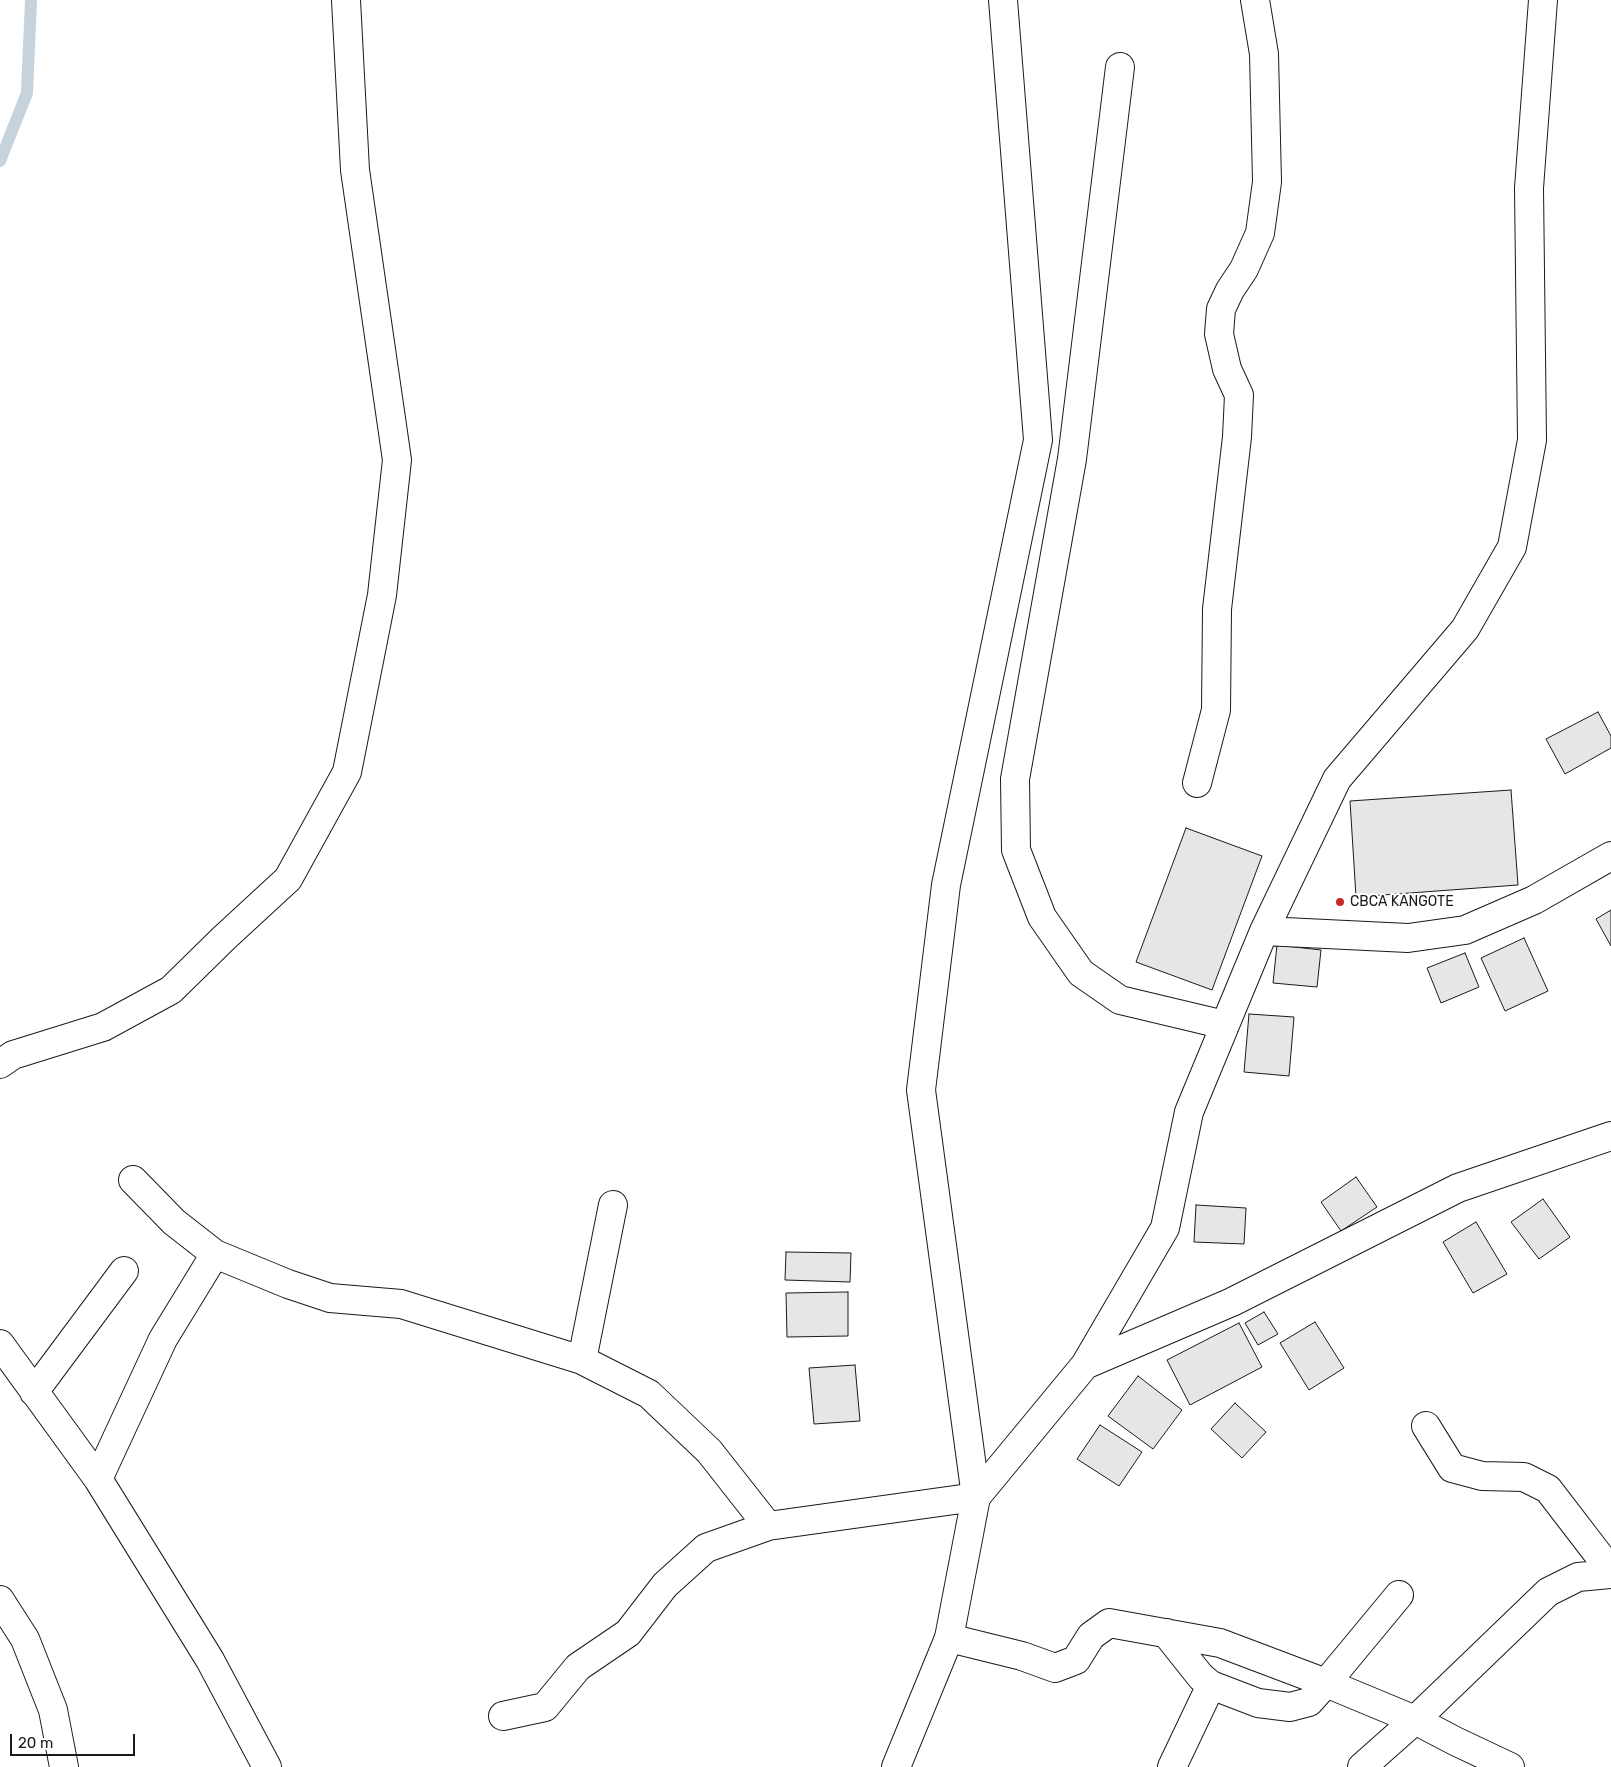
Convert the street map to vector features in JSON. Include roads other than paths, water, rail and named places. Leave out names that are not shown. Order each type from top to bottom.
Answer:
[{"type":"main road","points":[[0,1064],[13,1055],[103,1027],[172,990],[224,938],[288,879],[347,772],[382,596],[397,460],[355,170],[346,0]]},
{"type":"main road","points":[[896,1767],[949,1638],[976,1497],[921,1090],[946,885],[1038,440],[1003,0]]},
{"type":"main road","points":[[1197,783],[1216,710],[1217,609],[1237,437],[1239,395],[1227,370],[1218,334],[1221,309],[1230,290],[1244,269],[1260,233],[1266,182],[1264,54],[1255,0]]},
{"type":"main road","points":[[503,1716],[545,1707],[578,1667],[628,1634],[665,1585],[706,1548],[768,1526],[976,1497],[1085,1365],[1165,1228],[1189,1112],[1264,931],[1337,779],[1466,629],[1512,547],[1532,440],[1529,188],[1543,0]]},
{"type":"main road","points":[[1120,68],[1072,459],[1015,779],[1016,850],[1042,918],[1081,974],[1120,1000],[1226,1025]]},
{"type":"main road","points":[[1264,931],[1408,938],[1466,930],[1534,900],[1611,856]]},
{"type":"main road","points":[[1085,1365],[1232,1302],[1458,1188],[1611,1136]]},
{"type":"main road","points":[[133,1180],[174,1222],[215,1254],[288,1284],[330,1298],[401,1304],[582,1360],[649,1394],[709,1451],[768,1526]]},
{"type":"main road","points":[[582,1360],[613,1205]]},
{"type":"main road","points":[[98,1479],[163,1339],[215,1254]]},
{"type":"main road","points":[[34,1392],[124,1271]]},
{"type":"main road","points":[[0,1344],[98,1479],[210,1660],[267,1767]]},
{"type":"main road","points":[[1362,1767],[1415,1720],[1548,1592],[1578,1577],[1611,1572],[1548,1489],[1524,1477],[1482,1476],[1452,1468],[1426,1426]]},
{"type":"main road","points":[[1166,1634],[1201,1677],[1211,1685],[1258,1703],[1290,1707],[1309,1702],[1399,1595]]},
{"type":"main road","points":[[0,1600],[25,1639],[50,1701],[64,1767]]},
{"type":"main road","points":[[949,1638],[1022,1656],[1055,1668],[1076,1660],[1091,1636],[1109,1623],[1220,1643],[1326,1683],[1415,1720],[1510,1767]]},
{"type":"main road","points":[[1172,1767],[1211,1685]]},
{"type":"waterway","points":[[0,161],[27,93],[31,0]]},
{"type":"place","name":"CBCA KANGOTE","points":[[1340,902]]}]
